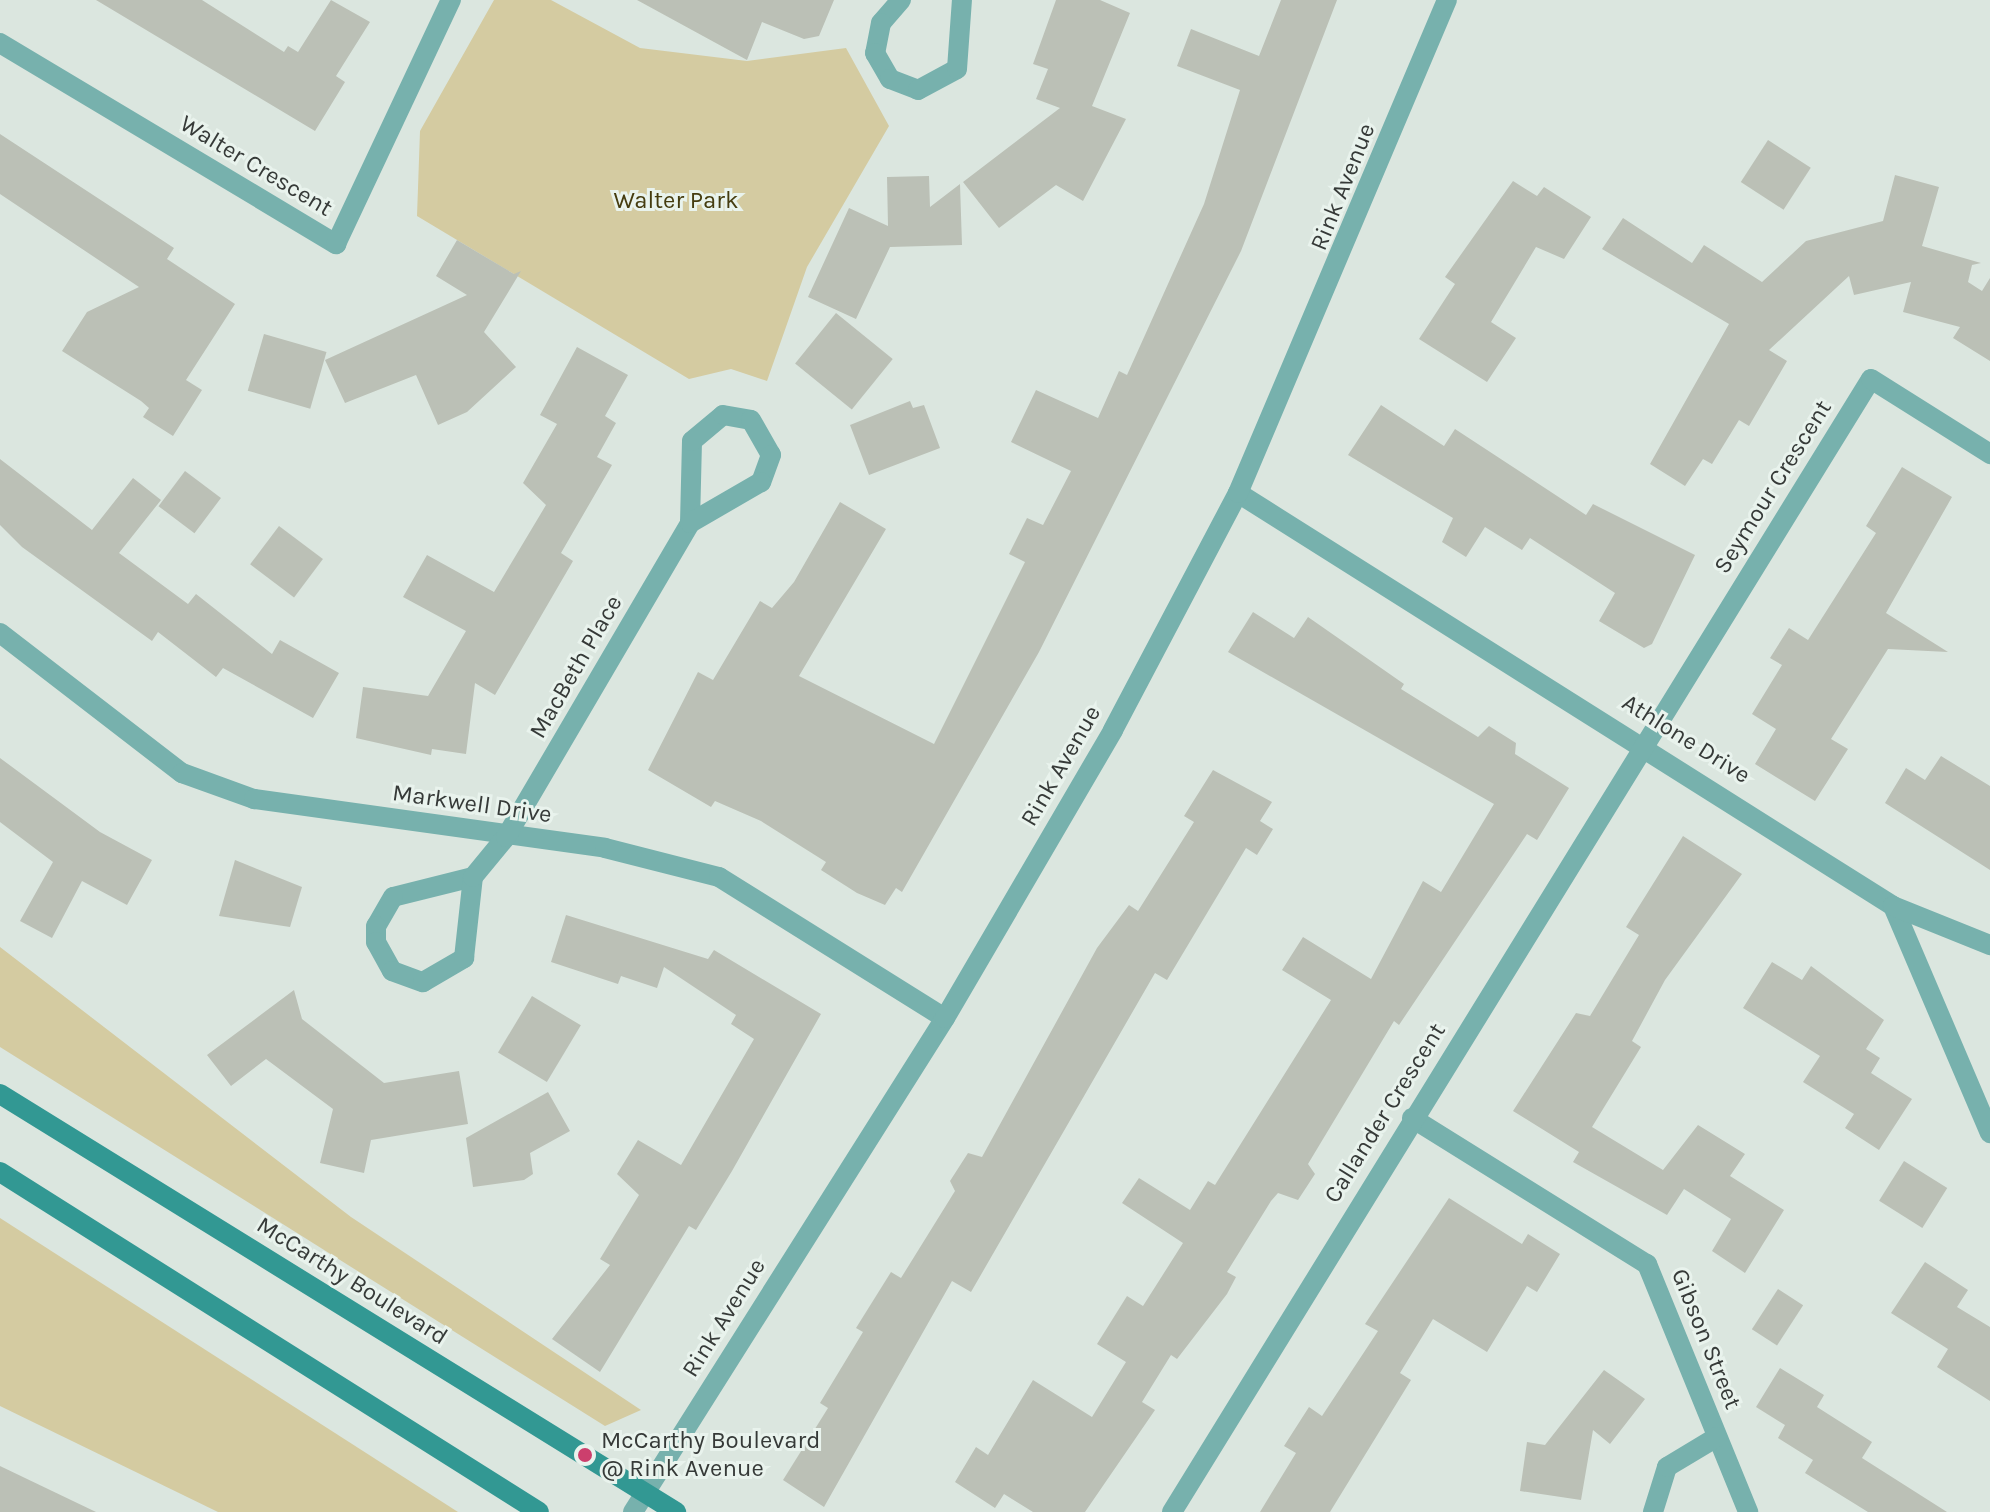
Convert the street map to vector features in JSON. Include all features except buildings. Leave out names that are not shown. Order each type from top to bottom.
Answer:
[{"type":"main road","name":"McCarthy Boulevard","points":[[0,1094],[676,1512]]},
{"type":"main road","points":[[0,1172],[539,1512]]},
{"type":"street","name":"Walter Crescent","points":[[0,43],[336,244],[451,0]]},
{"type":"street","points":[[901,0],[881,23],[875,53],[890,79],[918,90],[957,69],[962,0]]},
{"type":"street","name":"Rink Avenue","points":[[633,1512],[945,1018],[1113,730],[1238,493],[1447,0]]},
{"type":"street","name":"Seymour Crescent","points":[[1646,744],[1871,379],[1990,454]]},
{"type":"street","name":"MacBeth Place","points":[[473,877],[506,837],[690,523],[761,482],[771,455],[751,420],[723,415],[699,429],[689,454],[690,523]]},
{"type":"street","name":"Athlone Drive","points":[[1238,493],[1646,744],[1893,906],[1990,945]]},
{"type":"street","name":"Markwell Drive","points":[[0,633],[182,773],[254,799],[506,837],[605,848],[719,877],[945,1018]]},
{"type":"street","name":"Callander Crescent","points":[[1172,1512],[1412,1118],[1646,744]]},
{"type":"street","points":[[473,877],[471,943],[459,965],[423,982],[392,971],[376,934],[393,897],[473,877]]},
{"type":"street","points":[[1893,906],[1990,1133]]},
{"type":"street","name":"Gibson Street","points":[[1412,1118],[1647,1264],[1748,1512]]},
{"type":"street","points":[[1653,1512],[1667,1467],[1717,1437]]},
{"type":"green space","name":"Walter Park","points":[[494,0],[551,0],[640,48],[747,61],[846,48],[889,126],[807,267],[767,381],[731,369],[689,379],[417,216],[420,131]]},
{"type":"green space","points":[[0,947],[351,1217],[641,1410],[605,1426],[0,1047]]},
{"type":"green space","points":[[0,1218],[458,1512],[218,1512],[0,1406]]},
{"type":"place","name":"McCarthy Boulevard @ Rink Avenue","points":[[585,1455]]}]
